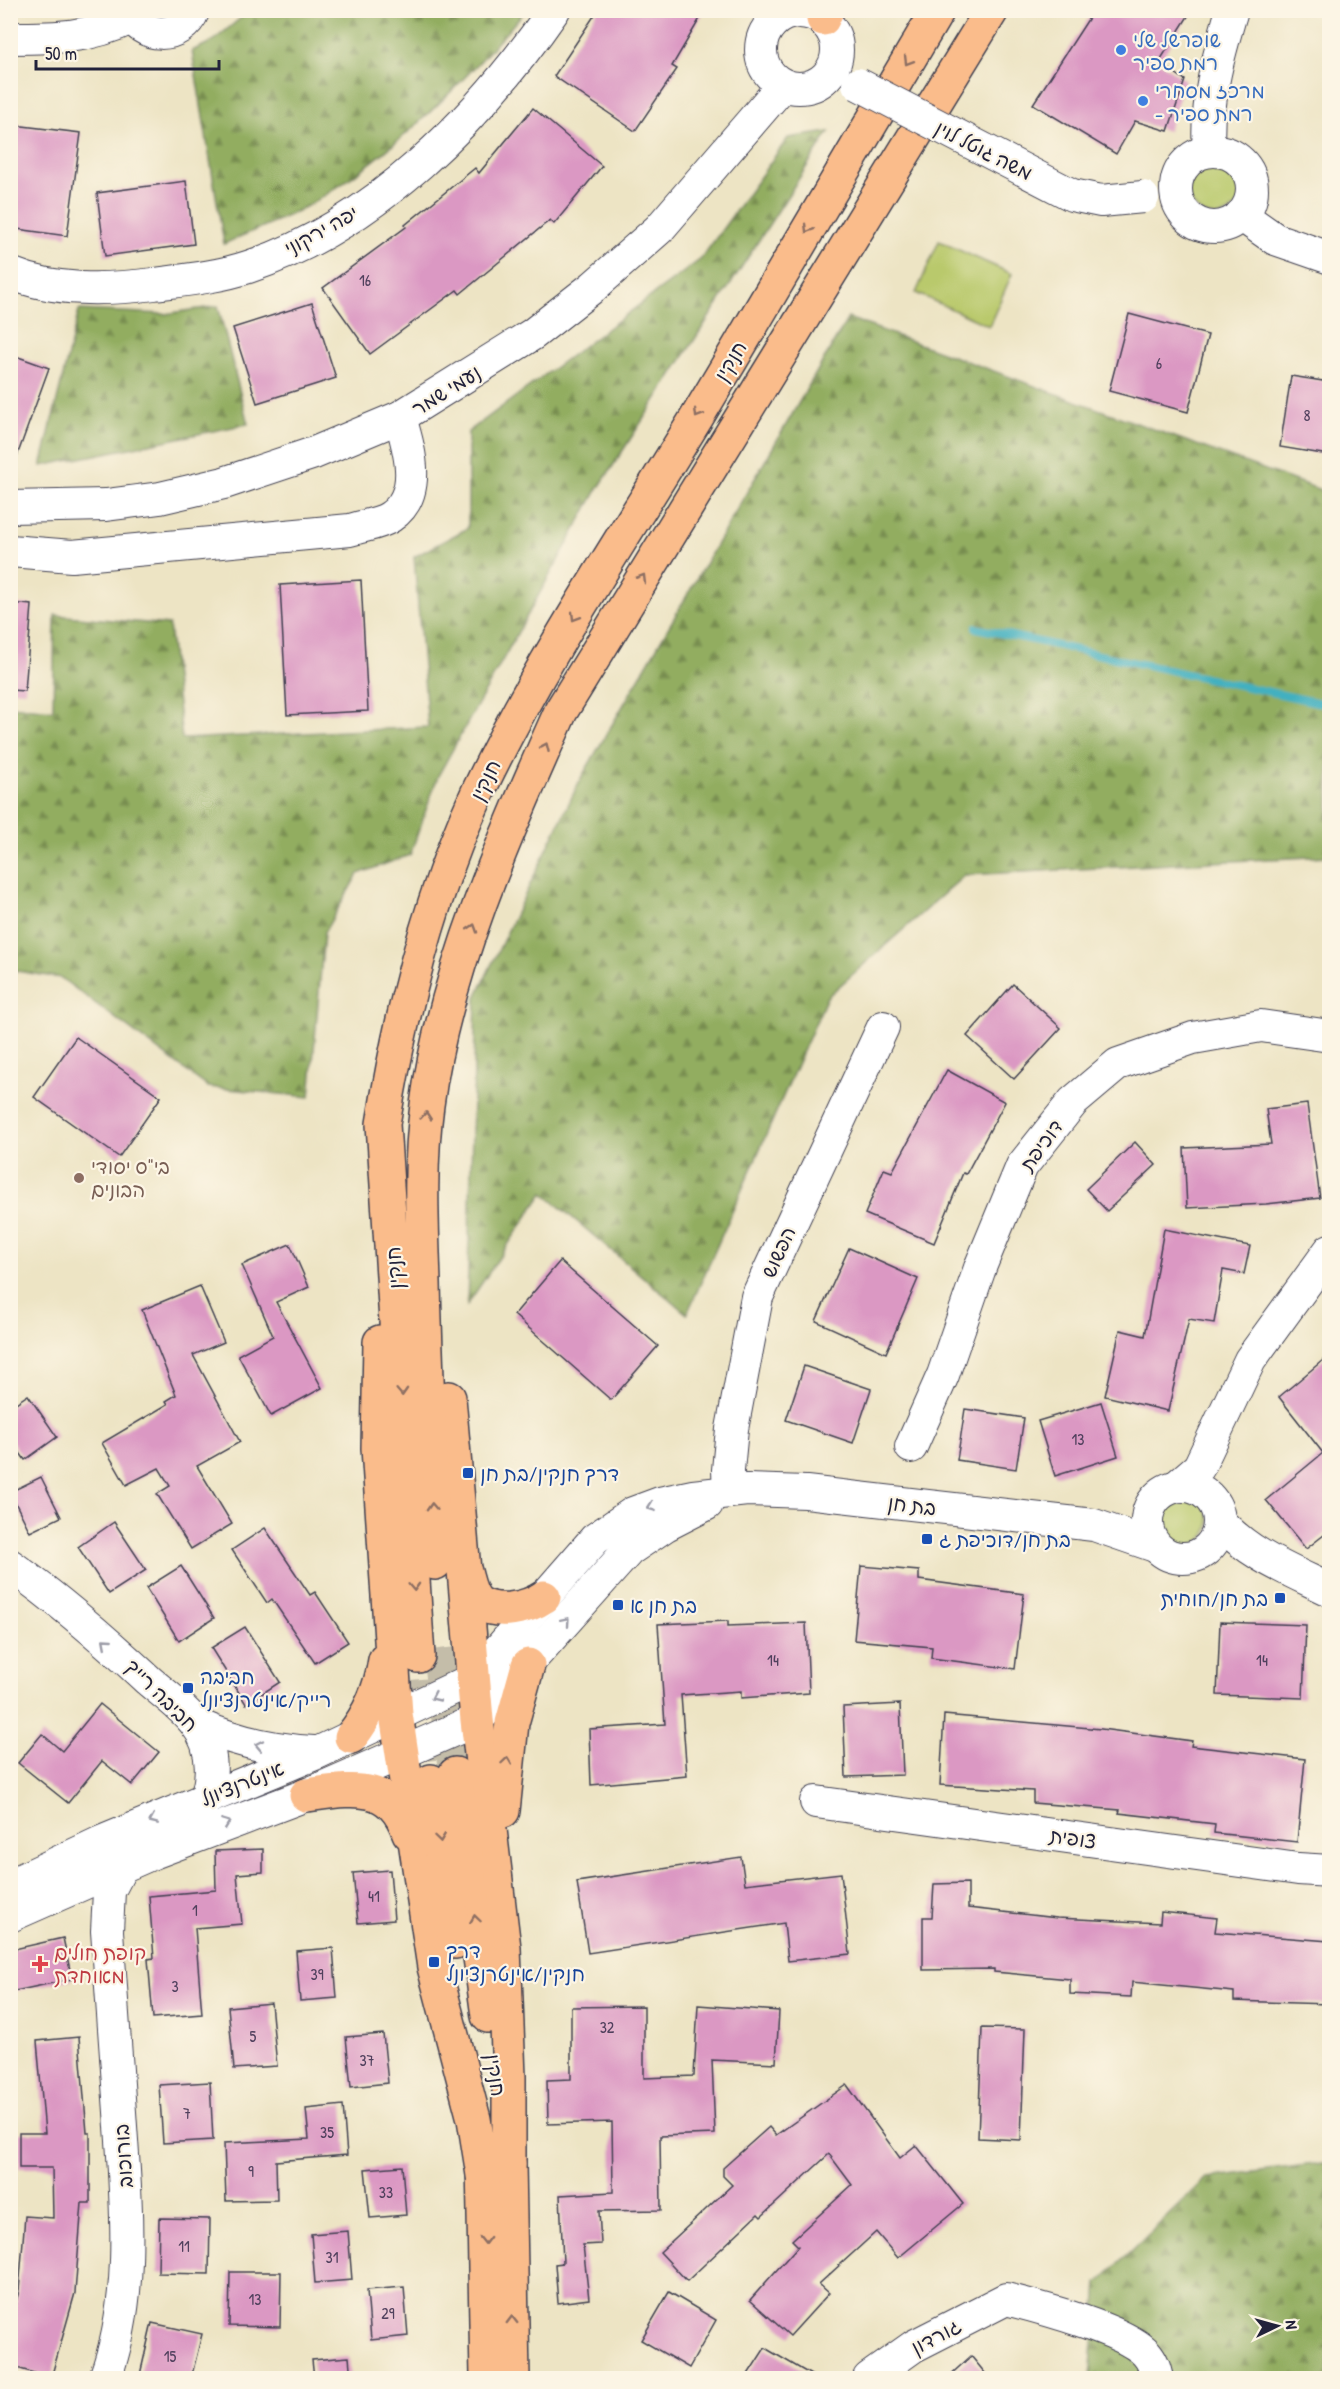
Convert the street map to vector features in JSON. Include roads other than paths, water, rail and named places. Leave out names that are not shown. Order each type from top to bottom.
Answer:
[{"type":"main road","name":"חנקין","points":[[938,10],[699,413],[535,681],[477,794],[443,882],[412,982],[383,1124],[429,1653],[426,1361],[421,1175],[427,1104],[446,1013],[483,898],[561,711],[992,10]]},
{"type":"main road","points":[[383,1124],[378,1448],[388,1628],[396,1714],[434,1967],[474,2119],[496,2173]]},
{"type":"main road","points":[[421,1175],[446,1362],[477,1720],[504,1948],[509,2077],[496,2173]]},
{"type":"main road","points":[[463,1567],[474,1598],[486,1606],[504,1608],[530,1606],[544,1597]]},
{"type":"main road","points":[[351,1737],[365,1718],[376,1692],[383,1670],[388,1628]]},
{"type":"main road","points":[[500,1903],[504,1780],[512,1723],[528,1665]]},
{"type":"main road","name":"חנקין","points":[[443,1778],[496,2173],[513,2379]]},
{"type":"main road","points":[[306,1795],[356,1790],[385,1797],[401,1814],[416,1855]]},
{"type":"main road","name":"חנקין","points":[[487,2379],[496,2173]]},
{"type":"street","points":[[10,38],[80,36],[104,31],[130,14],[150,32],[162,34],[173,32],[184,26],[194,10]]},
{"type":"street","name":"יפה ירקוני","points":[[10,273],[71,289],[127,288],[189,280],[248,267],[300,245],[361,209],[416,166],[468,118],[517,63],[554,10]]},
{"type":"street","points":[[1209,151],[1207,114],[1213,79],[1232,10]]},
{"type":"street","points":[[786,14],[825,15],[837,44],[835,63],[844,78],[804,88],[783,85],[765,67],[761,55],[767,30],[786,14]]},
{"type":"street","name":"משה גוטל לוין","points":[[844,78],[1072,195],[1101,201],[1176,192]]},
{"type":"street","name":"נעמי שמר","points":[[10,507],[106,505],[160,498],[224,483],[314,453],[400,417],[533,334],[593,287],[658,229],[783,85]]},
{"type":"street","points":[[1209,151],[1232,155],[1248,172],[1252,195],[1241,215],[1223,226],[1201,225],[1184,212],[1176,192],[1181,170],[1188,161],[1209,151]]},
{"type":"street","points":[[1241,215],[1275,239],[1329,258]]},
{"type":"street","points":[[10,552],[72,556],[350,530],[390,518],[405,500],[411,481],[412,460],[400,417]]},
{"type":"street","name":"דוכיפת","points":[[911,1447],[943,1375],[981,1265],[1022,1166],[1073,1102],[1118,1064],[1193,1038],[1261,1026],[1329,1036]]},
{"type":"street","name":"הפשוש","points":[[729,1492],[728,1470],[732,1429],[757,1297],[883,1027]]},
{"type":"street","points":[[1177,1486],[1193,1474],[1205,1458],[1250,1360],[1329,1250]]},
{"type":"street","points":[[732,1429],[747,1466],[766,1486],[780,1491]]},
{"type":"street","points":[[1202,1554],[1218,1535],[1216,1510],[1205,1474],[1205,1458]]},
{"type":"street","points":[[1263,1557],[1202,1554],[1177,1558],[1165,1554],[1155,1545],[1148,1528],[1149,1509],[1155,1498],[1165,1490],[1177,1486],[1190,1486],[1202,1490],[1242,1544],[1329,1590]]},
{"type":"street","name":"בת חן","points":[[473,1679],[595,1539],[633,1513],[693,1496],[729,1492],[780,1491],[1094,1526],[1155,1545]]},
{"type":"street","name":"בת חן","points":[[477,1720],[629,1550],[666,1525],[729,1492]]},
{"type":"street","name":"בת חן","points":[[1094,1526],[1122,1520],[1149,1509]]},
{"type":"street","name":"חביבה רייך","points":[[10,1565],[99,1635],[196,1724],[210,1757],[211,1780],[207,1797],[188,1825],[153,1853]]},
{"type":"street","name":"אינטרנציונל","points":[[10,1885],[101,1842],[351,1737],[473,1679]]},
{"type":"street","name":"אינטרנציונל","points":[[10,1916],[153,1853],[306,1795],[477,1720]]},
{"type":"street","points":[[196,1724],[224,1736],[260,1746],[317,1752]]},
{"type":"street","name":"צופית","points":[[816,1802],[1298,1869],[1329,1871]]},
{"type":"street","name":"בורוכוב","points":[[105,2379],[113,2356],[124,2291],[126,2200],[107,1931],[109,1891],[122,1866]]},
{"type":"street","points":[[42,1901],[84,1906],[98,1916],[107,1931]]},
{"type":"street","name":"גורדון","points":[[869,2379],[914,2346],[1006,2300],[1063,2314],[1145,2351],[1154,2364],[1157,2379]]},
{"type":"waterway","points":[[976,628],[1330,705]]},
{"type":"tunnel","points":[[439,1649],[455,1774]]},
{"type":"tunnel","points":[[421,1679],[431,1781]]},
{"type":"place","name":"שופרשל שלי רמת ספיר","points":[[1121,50]]},
{"type":"place","name":"מרכז מסחרי - רמת ספיר","points":[[1143,101]]},
{"type":"place","name":"בי\"ס יסודי הבונים","points":[[79,1178]]},
{"type":"place","name":"דרך חנקין/בת חן","points":[[468,1473]]},
{"type":"place","name":"בת חן/דוכיפת ג","points":[[927,1539]]},
{"type":"place","name":"בת חן/חוחית","points":[[1280,1598]]},
{"type":"place","name":"בת חן א","points":[[618,1605]]},
{"type":"place","name":"חביבה רייק/אינטרנציונל","points":[[188,1688]]},
{"type":"place","name":"דרך חנקין/אינטרנציונל","points":[[434,1962]]},
{"type":"place","name":"קופת חולים מאוחדת","points":[[40,1964]]}]
